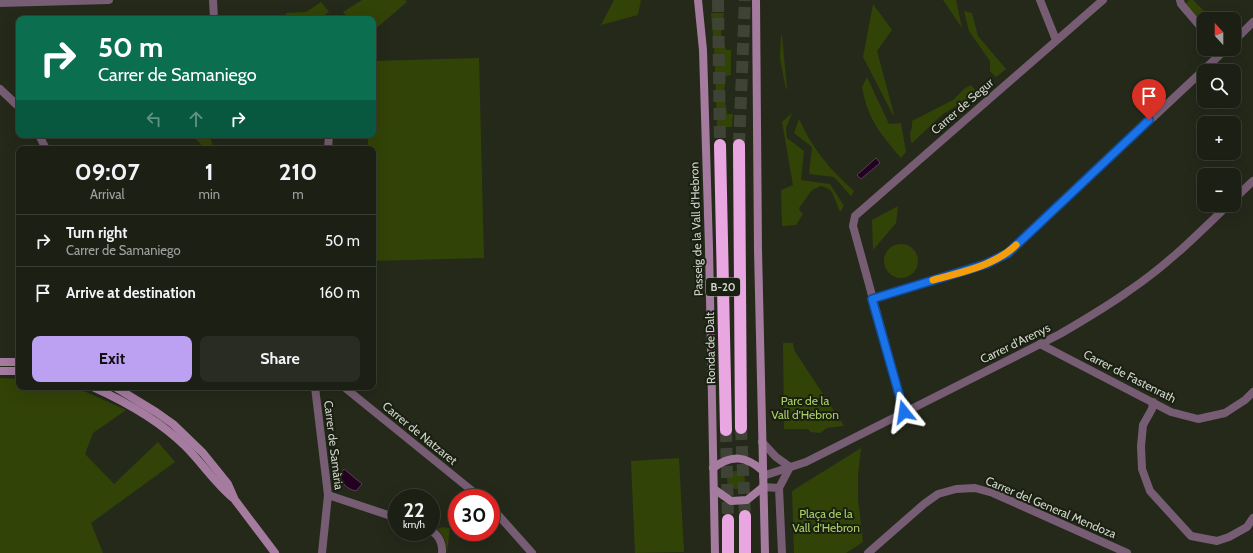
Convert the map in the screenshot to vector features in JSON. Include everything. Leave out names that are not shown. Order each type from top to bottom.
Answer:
[{"type":"highway","name":"Ronda de Dalt","points":[[720,145],[726,430]]},
{"type":"highway","name":"B-20","points":[[739,145],[741,428]]},
{"type":"highway","points":[[745,516],[746,553]]},
{"type":"highway","points":[[728,520],[728,553]]},
{"type":"street","points":[[0,3],[109,0]]},
{"type":"street","points":[[213,0],[214,16]]},
{"type":"street","name":"Passeig de la Vall d'Hebron","points":[[698,0],[703,50],[710,248],[715,553]]},
{"type":"street","points":[[756,0],[758,250],[765,553]]},
{"type":"street","points":[[1040,0],[1056,40]]},
{"type":"street","name":"Carrer de Segur","points":[[872,299],[853,226],[855,216],[1103,0]]},
{"type":"street","points":[[1180,0],[1181,4],[1197,23]]},
{"type":"street","points":[[1241,34],[1253,22]]},
{"type":"street","points":[[904,412],[872,299],[986,264],[1008,253],[1219,56]]},
{"type":"street","points":[[0,89],[16,104]]},
{"type":"street","points":[[1241,192],[1253,181]]},
{"type":"street","name":"Carrer d'Arenys","points":[[763,474],[806,462],[1040,344],[1088,318],[1131,290],[1183,248],[1221,212]]},
{"type":"street","name":"Carrer de Fastenrath","points":[[1040,344],[1171,412],[1198,419],[1225,413],[1245,400],[1253,392]]},
{"type":"street","points":[[0,362],[16,362]]},
{"type":"street","points":[[0,371],[16,371]]},
{"type":"street","points":[[99,390],[138,410],[174,436],[198,460],[222,489],[235,500],[275,553]]},
{"type":"street","points":[[120,390],[156,412],[189,438],[228,484],[235,500]]},
{"type":"street","name":"Carrer de Samària","points":[[315,390],[328,495],[322,553]]},
{"type":"street","name":"Carrer de Natzaret","points":[[348,390],[469,489]]},
{"type":"street","points":[[1153,402],[1152,409],[1142,425],[1141,446],[1142,469],[1150,491],[1191,536],[1217,541],[1229,538],[1247,527],[1253,518]]},
{"type":"street","points":[[762,442],[776,457],[790,467],[779,488],[782,553]]},
{"type":"street","points":[[713,468],[720,463],[729,460],[746,459],[755,464],[763,474]]},
{"type":"street","points":[[714,490],[731,501],[747,500],[763,487],[779,488]]},
{"type":"street","name":"Carrer del General Mendoza","points":[[868,553],[924,504],[938,494],[956,489],[975,488],[992,493],[1127,553]]},
{"type":"street","points":[[328,495],[388,515]]},
{"type":"street","points":[[500,517],[532,553]]},
{"type":"street","points":[[440,540],[442,553]]},
{"type":"green space","points":[[362,0],[405,0],[407,2],[376,28],[376,16],[346,16],[343,12]]},
{"type":"green space","points":[[614,0],[641,0],[638,15],[601,25]]},
{"type":"green space","points":[[943,0],[956,0],[962,28]]},
{"type":"green space","points":[[1189,0],[1193,0],[1205,12],[1197,12],[1197,16],[1185,4]]},
{"type":"green space","points":[[321,2],[329,12],[323,16],[286,16],[286,13],[306,12]]},
{"type":"green space","points":[[873,4],[892,30],[877,51],[894,114],[893,115],[863,57]]},
{"type":"green space","points":[[964,11],[972,13],[978,36],[1006,69],[996,77],[990,71],[990,61],[969,31]]},
{"type":"green space","points":[[711,13],[724,13],[721,34],[726,50],[731,50],[731,75],[726,76],[724,92],[727,114],[733,114],[732,127],[717,127],[714,47]]},
{"type":"green space","points":[[169,15],[170,16],[132,16]]},
{"type":"green space","points":[[181,15],[201,15],[201,16],[180,16]]},
{"type":"green space","points":[[782,35],[787,89],[780,59]]},
{"type":"green space","points":[[479,58],[484,258],[376,261],[376,146],[368,146],[368,138],[376,138],[376,61]]},
{"type":"green space","points":[[867,77],[889,124],[901,123],[906,152],[901,158],[881,133],[871,117],[862,87]]},
{"type":"green space","points":[[971,85],[978,93],[943,114],[912,143],[911,142],[910,133],[912,121],[953,100],[964,89]]},
{"type":"green space","points":[[792,113],[786,128],[787,138],[804,151],[801,180],[830,184],[844,206],[840,212],[832,192],[821,186],[812,190],[799,208],[803,214],[796,225],[782,226],[781,190],[793,185],[782,122]]},
{"type":"green space","points":[[799,119],[804,130],[822,158],[854,191],[851,196],[834,177],[809,174],[812,147],[794,133]]},
{"type":"green space","points":[[195,138],[210,138],[213,146],[202,146]]},
{"type":"green space","points":[[898,206],[896,223],[873,250],[872,220]]},
{"type":"green space","points":[[898,244],[904,244],[913,249],[917,255],[917,267],[913,273],[904,278],[898,278],[889,273],[884,264],[884,258],[889,249]]},
{"type":"green space","name":"Parc de la Vall d'Hebron","points":[[783,343],[793,343],[794,350],[844,426],[827,428],[820,433],[811,432],[808,429],[784,429]]},
{"type":"green space","points":[[0,378],[16,379],[16,390],[79,390],[126,410],[93,433],[85,454],[114,484],[158,442],[175,462],[91,523],[103,553],[0,553]]},
{"type":"green space","name":"Plaça de la Vall d'Hebron","points":[[861,448],[858,476],[858,499],[863,542],[846,553],[794,553],[792,491]]},
{"type":"green space","points":[[679,458],[684,552],[635,553],[631,461]]},
{"type":"green space","points":[[732,471],[740,471],[745,476],[743,487],[740,489],[732,489],[727,484],[727,476]]},
{"type":"green space","points":[[440,528],[448,528],[447,553],[445,540],[440,532]]},
{"type":"shaded area","points":[[876,158],[880,163],[861,179],[857,175]]},
{"type":"shaded area","points":[[344,469],[362,484],[356,491],[345,486],[342,481],[340,475]]},
{"type":"tunnel","points":[[718,0],[720,145]]},
{"type":"tunnel","points":[[739,145],[745,0]]},
{"type":"tunnel","points":[[741,428],[745,516]]},
{"type":"tunnel","points":[[726,430],[728,520]]},
{"type":"slow traffic","points":[[933,280],[998,259],[1008,253],[1016,245]]},
{"type":"route","points":[[904,412],[872,299],[986,264],[1008,253],[1149,120]]}]
